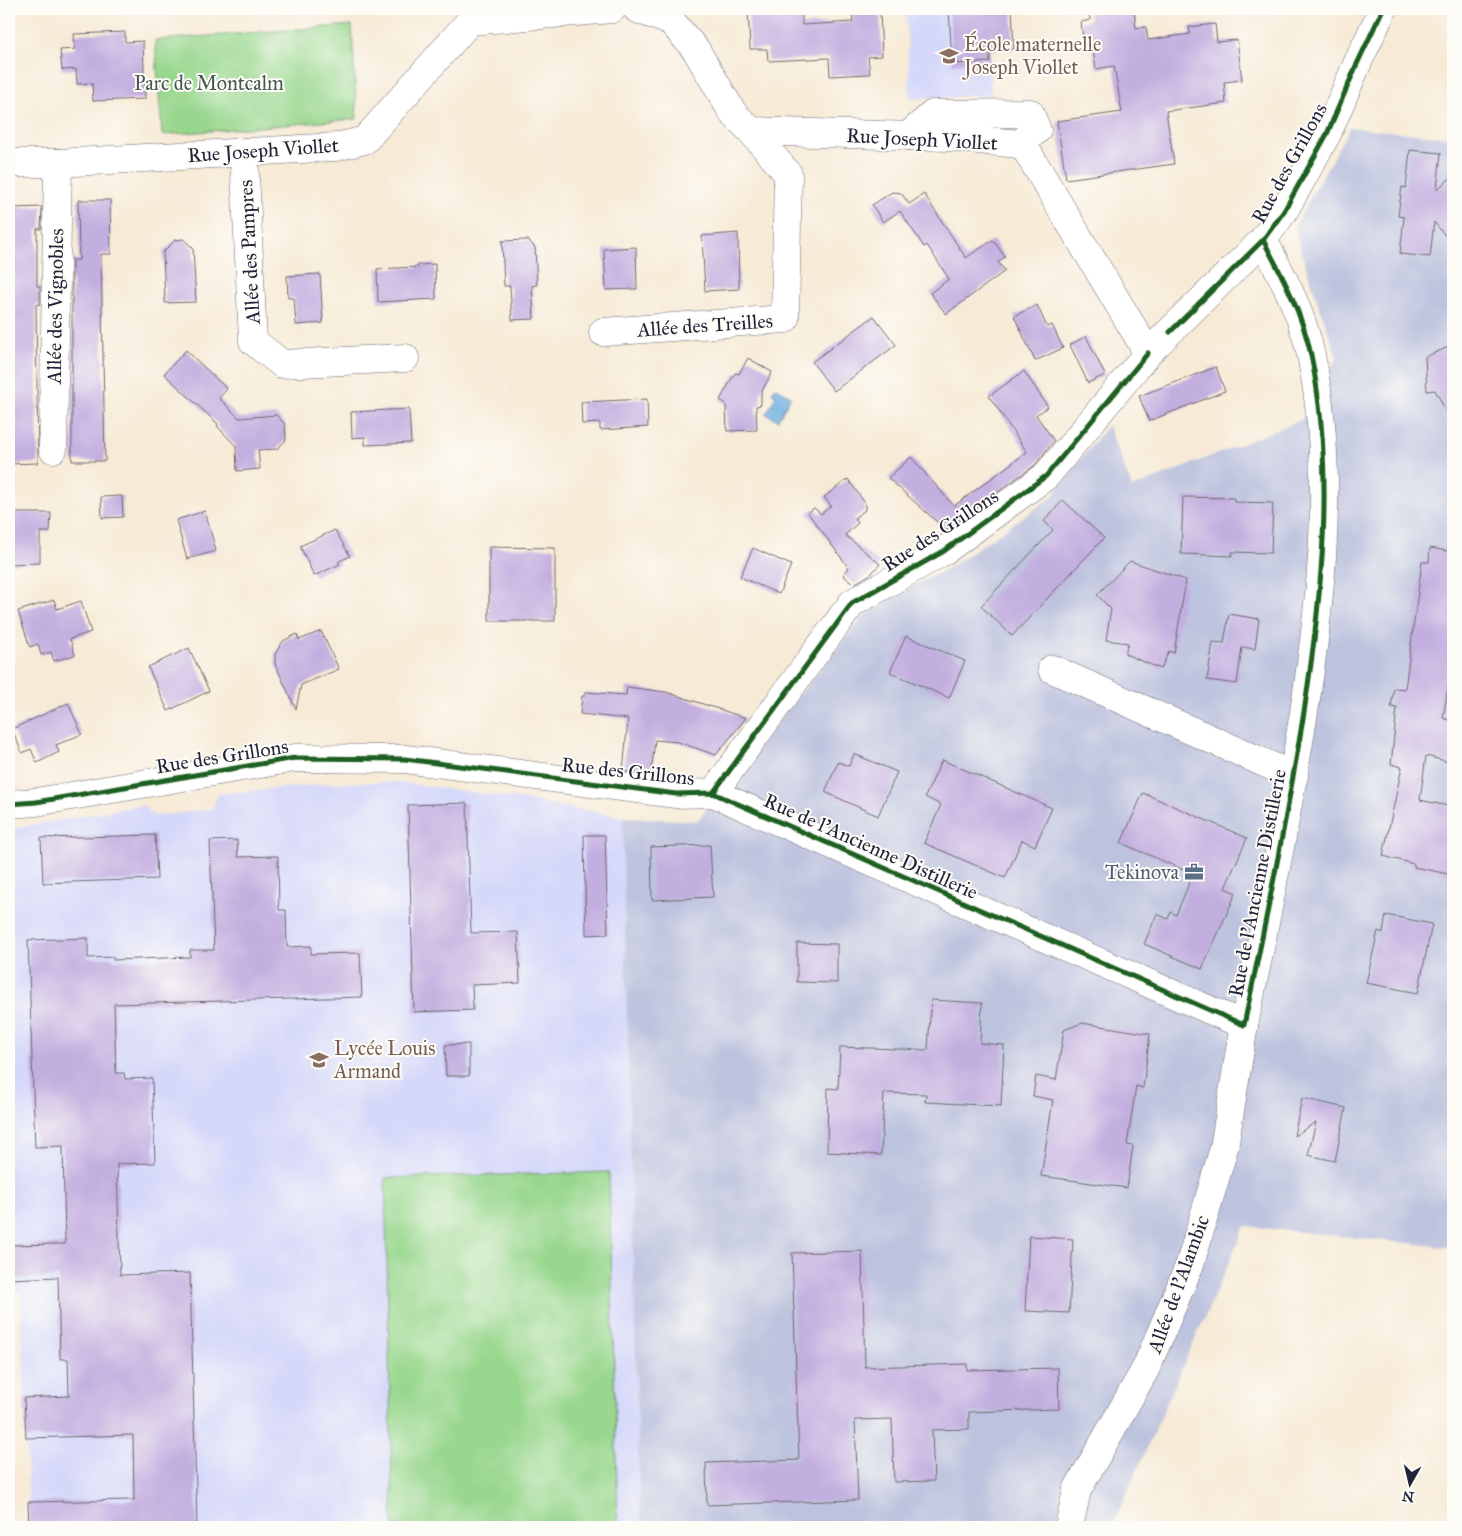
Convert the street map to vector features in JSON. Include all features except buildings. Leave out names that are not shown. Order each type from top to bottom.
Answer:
[{"type":"street","name":"Rue Joseph Viollet","points":[[9,163],[58,163],[336,147],[365,140],[470,21],[612,9]]},
{"type":"street","points":[[637,9],[672,22],[696,50],[733,113],[751,131]]},
{"type":"street","name":"Rue des Grillons","points":[[9,804],[36,802],[295,758],[405,759],[676,794],[713,793],[852,603],[944,551],[1046,476],[1112,394],[1148,353],[1263,240],[1284,211],[1327,134],[1357,64],[1384,9]]},
{"type":"street","name":"Rue Joseph Viollet","points":[[751,131],[908,136],[933,114],[1030,112],[1037,130],[1019,144],[1025,148],[1148,353]]},
{"type":"street","name":"Allée des Treilles","points":[[603,332],[785,319],[788,174],[751,131]]},
{"type":"street","name":"Allée des Pampres","points":[[244,152],[253,341],[282,364],[405,358]]},
{"type":"street","name":"Allée des Vignobles","points":[[53,449],[58,163]]},
{"type":"street","name":"Rue de l'Ancienne Distillerie","points":[[713,793],[1244,1025],[1287,820],[1310,670],[1323,564],[1322,443],[1311,354],[1294,299],[1263,240]]},
{"type":"street","points":[[1052,669],[1294,776]]},
{"type":"street","name":"Allée de l'Alambic","points":[[1069,1527],[1078,1490],[1146,1368],[1190,1264],[1224,1148],[1244,1025]]},
{"type":"shaded area","name":"École maternelle Joseph Viollet","points":[[906,9],[1025,9],[1012,12],[1014,49],[990,50],[991,95],[910,99]]},
{"type":"shaded area","points":[[1350,127],[1453,138],[1453,1248],[1245,1226],[1112,1527],[640,1527],[622,817],[697,821],[872,606],[947,569],[1051,498],[1108,425],[1132,488],[1301,420],[1337,358],[1302,255],[1295,225]]},
{"type":"shaded area","name":"Lycée Louis Armand","points":[[396,782],[521,799],[622,817],[640,1527],[29,1527],[21,1292],[9,1292],[9,829],[143,805],[154,816],[212,809],[218,794],[336,783]]},
{"type":"green space","name":"Parc de Montcalm","points":[[352,25],[357,119],[162,135],[155,40]]},
{"type":"green space","points":[[609,1172],[618,1527],[393,1527],[385,1178]]},
{"type":"water","points":[[775,387],[791,396],[778,420],[766,414],[776,396],[772,393]]},
{"type":"cycle path","points":[[1170,332],[1263,240],[1284,211],[1327,134],[1383,9]]},
{"type":"cycle path","points":[[9,804],[36,802],[295,758],[405,759],[676,794],[713,793],[1244,1025],[1291,791],[1304,712],[1316,623],[1323,534],[1323,444],[1311,355],[1297,310],[1263,240]]},
{"type":"cycle path","points":[[713,793],[852,603],[944,551],[1046,476],[1148,353]]},
{"type":"place","name":"École maternelle Joseph Viollet","points":[[949,56]]},
{"type":"place","name":"Tekinova","points":[[1194,872]]},
{"type":"place","name":"Lycée Louis Armand","points":[[319,1060]]}]
